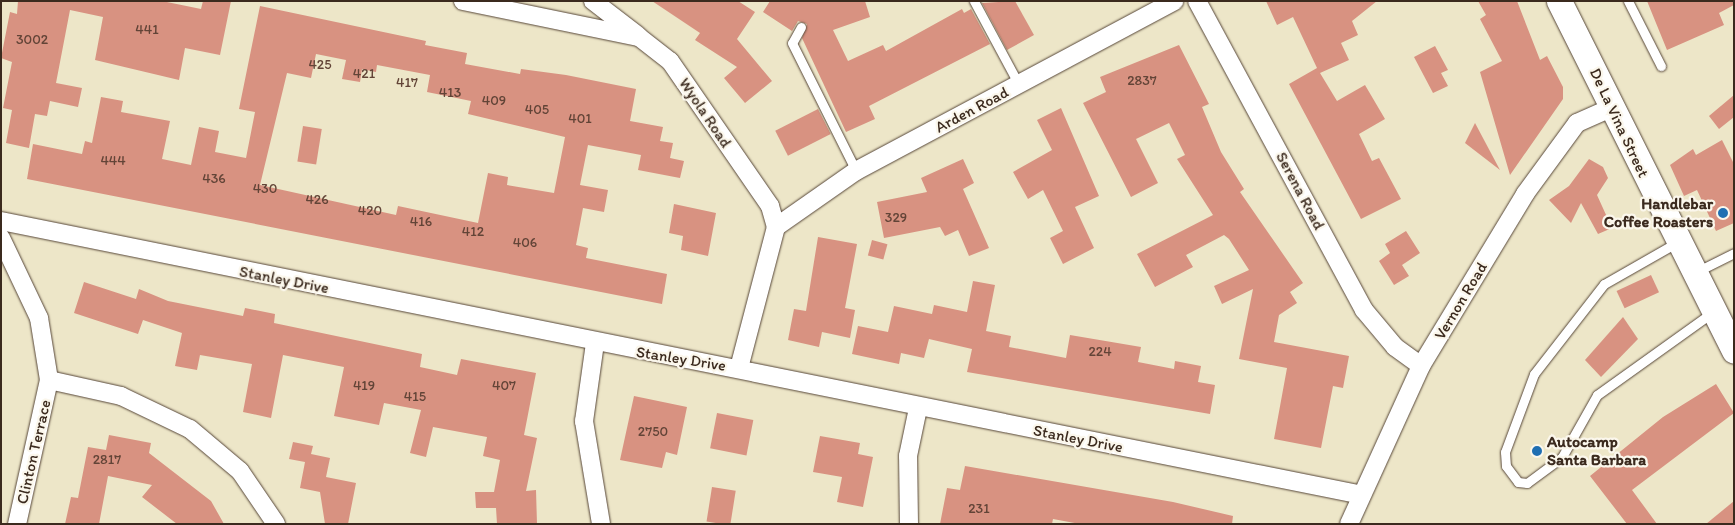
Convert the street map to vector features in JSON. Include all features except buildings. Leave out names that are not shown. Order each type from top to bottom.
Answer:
[{"type":"street","name":"Wyola Road","points":[[463,1],[639,37],[670,61],[770,206],[776,227]]},
{"type":"street","points":[[593,1],[639,37]]},
{"type":"street","name":"Arden Road","points":[[776,227],[856,171],[1019,86],[1175,1]]},
{"type":"street","name":"Serena Road","points":[[1197,1],[1364,310],[1395,348],[1421,366]]},
{"type":"street","name":"De La Vina Street","points":[[1559,1],[1676,243],[1694,273],[1734,351]]},
{"type":"street","name":"Vernon Road","points":[[1349,524],[1421,366],[1530,186],[1577,123],[1611,108]]},
{"type":"street","name":"Stanley Drive","points":[[1,221],[595,343],[739,368],[918,408],[1362,495]]},
{"type":"street","points":[[739,368],[776,227]]},
{"type":"street","points":[[1,238],[39,318],[49,380],[121,396],[190,429],[240,471],[276,524]]},
{"type":"street","points":[[595,343],[584,421],[601,524]]},
{"type":"street","name":"Clinton Terrace","points":[[17,524],[49,380]]},
{"type":"street","points":[[909,524],[908,456],[918,408]]},
{"type":"lane","points":[[974,1],[1019,86]]},
{"type":"lane","points":[[1628,1],[1661,66]]},
{"type":"lane","points":[[801,27],[793,34],[792,43],[856,171]]},
{"type":"lane","points":[[1676,243],[1604,284],[1534,374],[1505,452],[1506,466],[1518,482],[1527,483],[1562,457],[1596,396],[1713,312]]},
{"type":"lane","points":[[1694,273],[1734,253]]},
{"type":"place","name":"Handlebar Coffee Roasters","points":[[1723,213]]},
{"type":"place","name":"Autocamp Santa Barbara","points":[[1537,451]]}]
